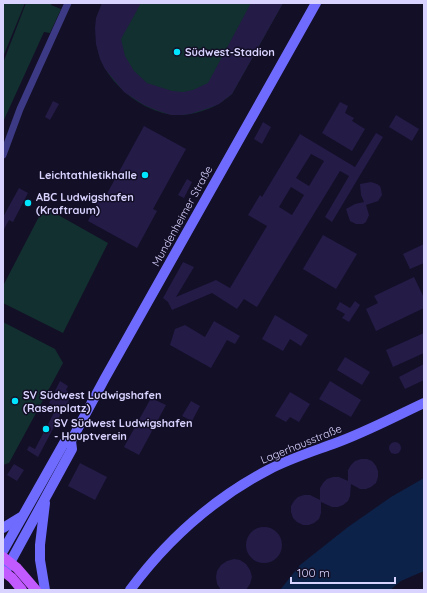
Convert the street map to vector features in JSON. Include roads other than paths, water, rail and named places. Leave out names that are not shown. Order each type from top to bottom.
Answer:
[{"type":"main road","points":[[6,559],[17,568],[36,590]]},
{"type":"main road","points":[[4,573],[12,578],[22,590]]},
{"type":"street","points":[[3,155],[20,108],[68,3]]},
{"type":"street","name":"Mundenheimer Straße","points":[[4,573],[6,559],[46,495],[72,448],[71,441],[105,378],[316,3]]},
{"type":"street","name":"Lagerhausstraße","points":[[130,590],[166,546],[196,518],[222,498],[250,480],[269,469],[365,431],[424,403]]},
{"type":"street","name":"Mundenheimer Straße","points":[[3,551],[64,443],[71,441]]},
{"type":"street","points":[[45,590],[40,560],[40,545],[46,495]]},
{"type":"street","points":[[3,528],[24,514]]},
{"type":"water","points":[[424,478],[424,571],[401,581],[390,590],[280,590],[300,565],[348,527],[391,497]]},
{"type":"place","name":"Südwest-Stadion","points":[[177,52]]},
{"type":"place","name":"Leichtathletikhalle","points":[[145,175]]},
{"type":"place","name":"ABC Ludwigshafen (Kraftraum)","points":[[28,203]]},
{"type":"place","name":"SV Südwest Ludwigshafen (Rasenplatz)","points":[[15,401]]},
{"type":"place","name":"SV Südwest Ludwigshafen - Hauptverein","points":[[46,429]]}]
